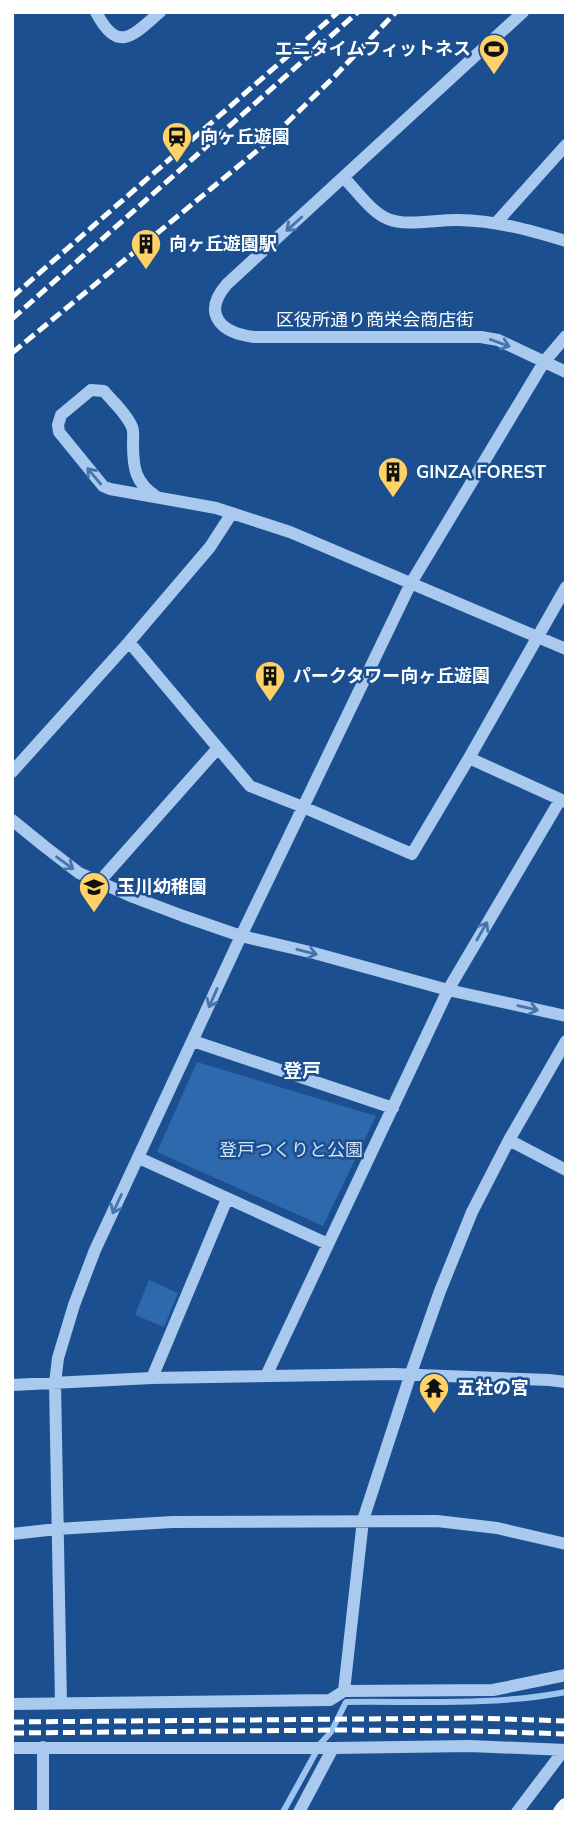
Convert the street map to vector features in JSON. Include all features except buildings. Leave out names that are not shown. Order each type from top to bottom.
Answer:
[{"type":"main road","points":[[562,1812],[566,1807]]},
{"type":"street","points":[[96,12],[108,29],[117,37],[125,39],[132,37],[160,12]]},
{"type":"street","points":[[523,12],[344,178],[387,219],[402,222],[457,220],[496,223],[518,226],[566,241]]},
{"type":"street","points":[[496,223],[566,145]]},
{"type":"street","name":"区役所通り商栄会商店街","points":[[344,178],[227,284],[218,296],[215,306],[216,317],[222,326],[241,335],[262,337],[481,337],[498,340],[566,372]]},
{"type":"street","points":[[61,1703],[55,1382],[58,1358],[74,1305],[95,1250],[241,936],[411,583],[544,362],[566,336]]},
{"type":"street","points":[[156,497],[146,490],[138,479],[134,467],[134,434],[131,425],[104,391],[91,390],[61,415],[59,432],[103,486],[232,513],[290,532],[566,649]]},
{"type":"street","points":[[12,772],[210,547],[232,513]]},
{"type":"street","points":[[129,642],[250,786],[412,854],[566,587]]},
{"type":"street","points":[[99,883],[218,748]]},
{"type":"street","points":[[266,1376],[448,990],[563,801],[469,758]]},
{"type":"street","points":[[12,820],[79,873],[183,916],[241,936],[448,990],[566,1016]]},
{"type":"street","points":[[193,1041],[393,1108]]},
{"type":"street","points":[[344,1691],[363,1520],[411,1373],[472,1212],[509,1140],[566,1041]]},
{"type":"street","points":[[509,1140],[566,1170]]},
{"type":"street","points":[[139,1158],[328,1244]]},
{"type":"street","points":[[152,1378],[227,1199]]},
{"type":"street","points":[[12,1385],[152,1378],[411,1373],[566,1382]]},
{"type":"street","points":[[12,1534],[172,1522],[437,1521],[530,1535],[566,1544]]},
{"type":"street","points":[[12,1704],[330,1700],[344,1691],[493,1690],[566,1675]]},
{"type":"street","points":[[12,1748],[470,1745],[565,1750]]},
{"type":"street","points":[[43,1748],[43,1812]]},
{"type":"street","points":[[299,1812],[331,1748]]},
{"type":"street","points":[[517,1812],[565,1750]]},
{"type":"green space","name":"登戸つくりと公園","points":[[197,1062],[376,1116],[323,1226],[157,1152]]},
{"type":"green space","points":[[149,1280],[178,1293],[164,1327],[135,1315]]},
{"type":"waterway","points":[[283,1812],[346,1702],[484,1701],[566,1692]]},
{"type":"railway","points":[[12,297],[338,12]]},
{"type":"railway","points":[[12,319],[358,12]]},
{"type":"railway","points":[[12,353],[264,145],[396,12]]},
{"type":"railway","points":[[12,1722],[475,1718],[566,1721]]},
{"type":"railway","points":[[12,1733],[337,1730],[566,1734]]},
{"type":"place","name":"エニタイムフィットネス","points":[[494,76]]},
{"type":"place","name":"向ヶ丘遊園","points":[[177,164]]},
{"type":"place","name":"向ヶ丘遊園駅","points":[[146,271]]},
{"type":"place","name":"GINZA FOREST","points":[[393,499]]},
{"type":"place","name":"パークタワー向ヶ丘遊園","points":[[270,703]]},
{"type":"place","name":"玉川幼稚園","points":[[94,914]]},
{"type":"place","name":"五社の宮","points":[[434,1415]]},
{"type":"district","name":"登戸","points":[[302,1070]]}]
